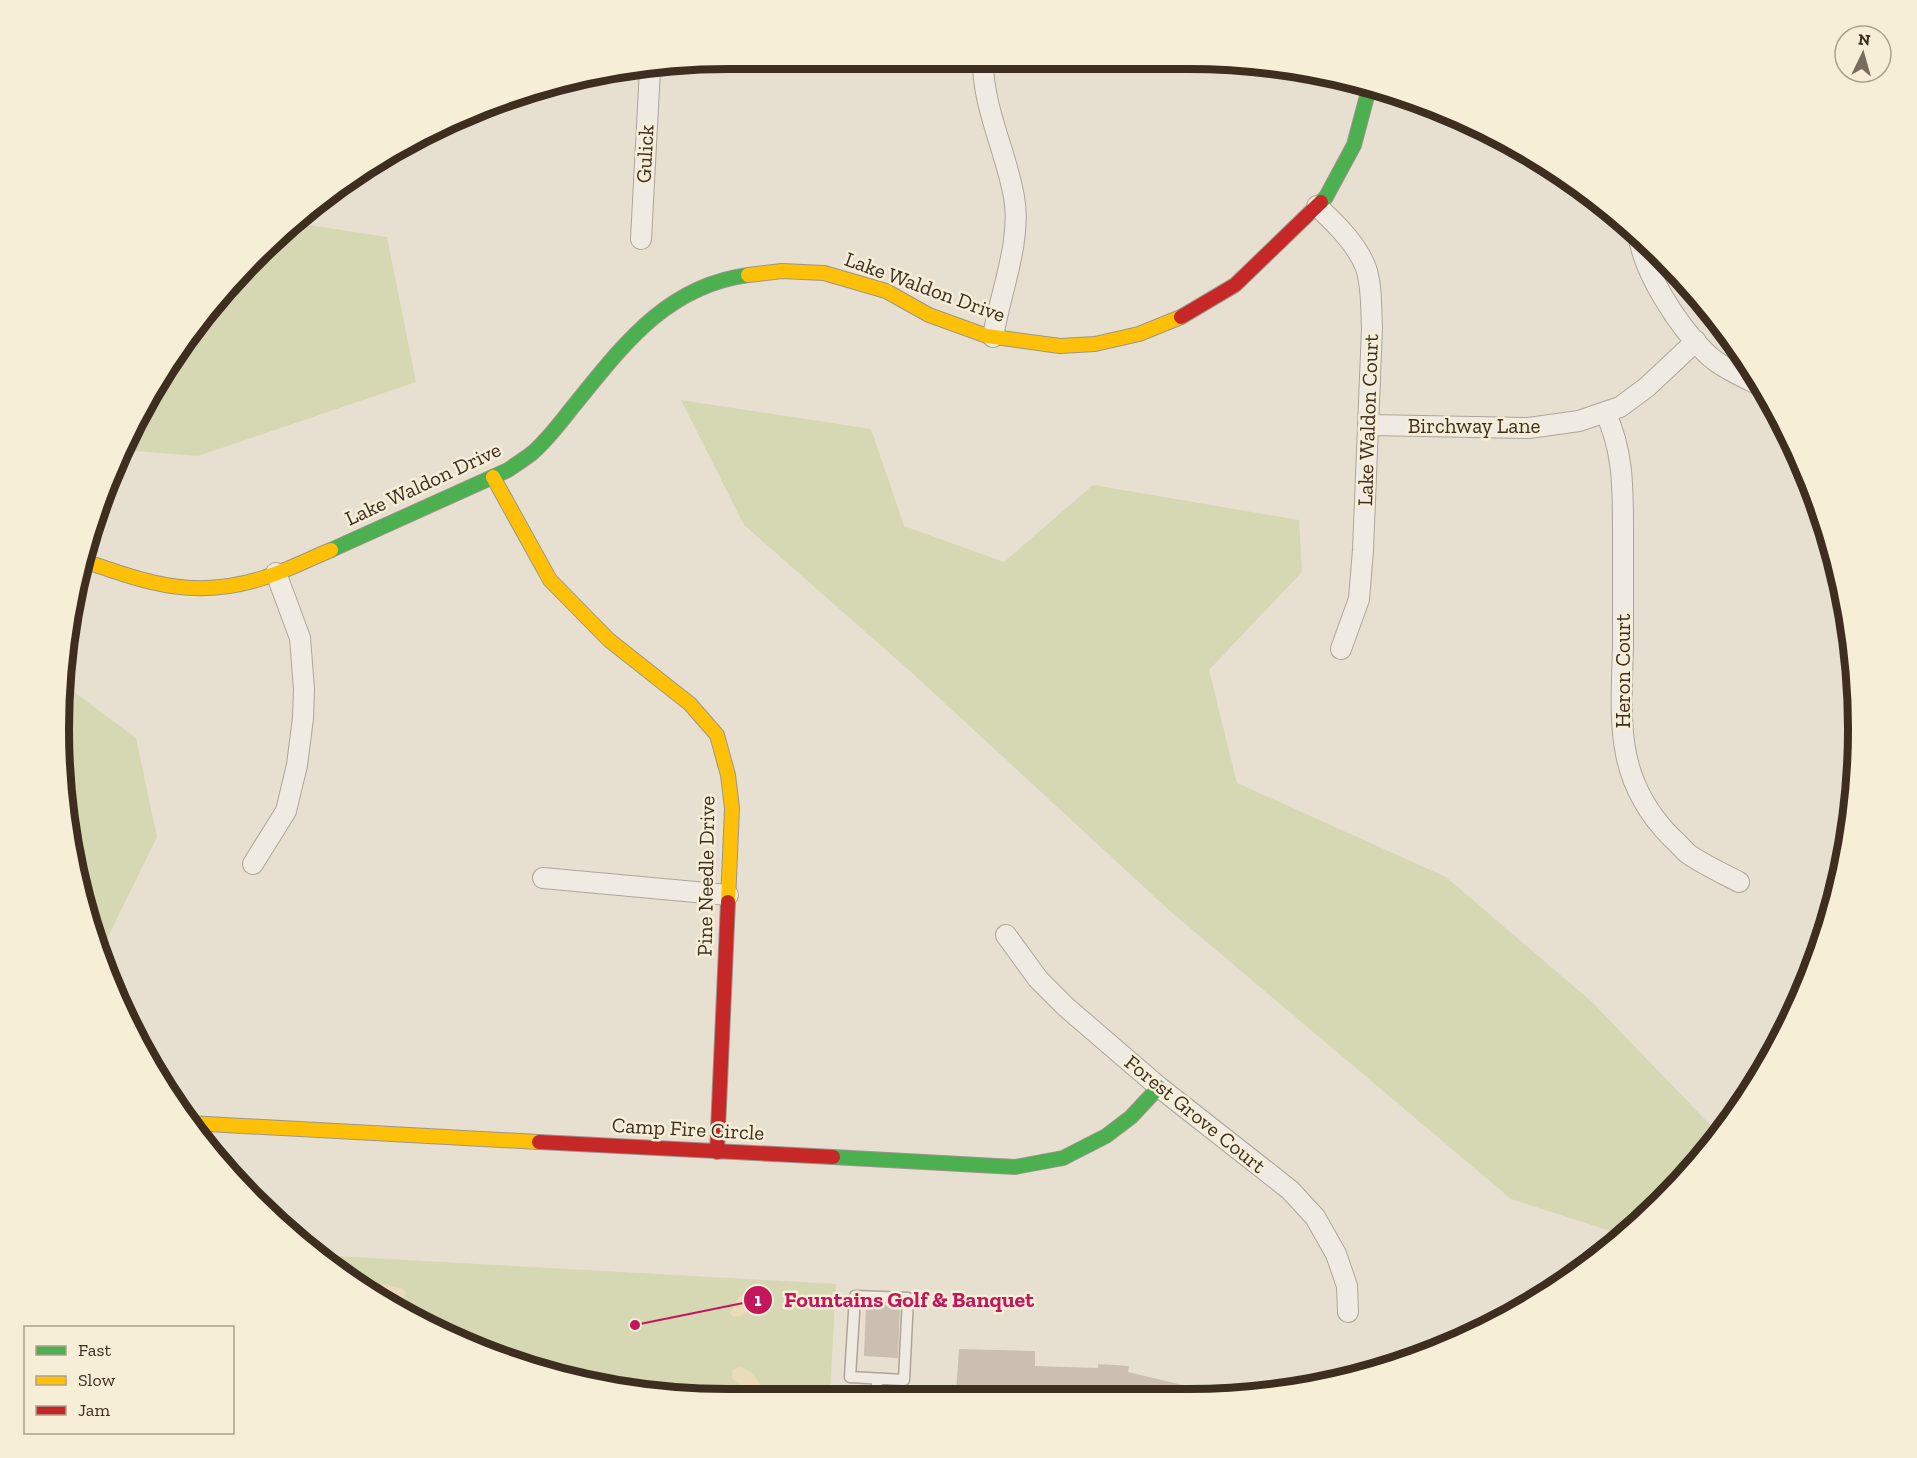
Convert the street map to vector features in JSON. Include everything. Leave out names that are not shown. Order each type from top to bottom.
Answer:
[{"type":"street","points":[[982,69],[1014,198],[1016,226],[993,337]]},
{"type":"street","name":"Gulick","points":[[641,239],[650,74]]},
{"type":"street","name":"Lake Waldon Drive","points":[[90,563],[137,579],[171,587],[195,589],[228,586],[276,573],[379,529],[508,470],[532,453],[559,424],[620,349],[658,312],[707,285],[743,276],[782,271],[824,273],[886,291],[929,315],[993,337],[1060,346],[1095,344],[1149,330],[1180,317],[1235,285],[1326,197],[1354,145],[1368,94]]},
{"type":"street","name":"Lake Waldon Court","points":[[1317,206],[1344,231],[1365,267],[1370,293],[1372,328],[1359,599],[1341,649]]},
{"type":"street","points":[[1641,249],[1662,295],[1680,324],[1707,354],[1748,380]]},
{"type":"street","name":"Birchway Lane","points":[[1369,425],[1529,428],[1579,422],[1620,407],[1647,387],[1696,341]]},
{"type":"street","name":"Heron Court","points":[[1605,412],[1620,456],[1623,484],[1624,599],[1621,726],[1628,769],[1637,792],[1656,822],[1688,853],[1739,882]]},
{"type":"street","name":"Pine Needle Drive","points":[[493,477],[550,580],[609,640],[690,704],[717,735],[728,775],[732,808],[717,1152]]},
{"type":"street","points":[[253,864],[286,811],[297,765],[303,718],[304,689],[300,638],[276,573]]},
{"type":"street","points":[[543,878],[728,895]]},
{"type":"street","name":"Forest Grove Court","points":[[1006,935],[1038,980],[1066,1007],[1159,1086],[1290,1190],[1315,1217],[1336,1254],[1347,1286],[1348,1312]]},
{"type":"street","name":"Camp Fire Circle","points":[[200,1124],[1015,1167],[1063,1158],[1106,1136],[1131,1117],[1159,1086]]},
{"type":"lane","points":[[855,1296],[908,1298],[904,1380],[878,1379],[850,1377],[855,1296]]},
{"type":"lane","points":[[877,1389],[878,1379]]},
{"type":"green space","points":[[304,224],[387,237],[416,382],[198,456],[131,451],[157,399],[180,362],[233,294],[262,262]]},
{"type":"green space","points":[[681,400],[871,429],[904,526],[1004,562],[1093,485],[1299,520],[1302,572],[1209,670],[1237,783],[1446,877],[1592,1002],[1714,1129],[1655,1196],[1614,1232],[1511,1199],[1170,911],[911,672],[744,525]]},
{"type":"green space","points":[[70,689],[136,738],[157,837],[105,943],[91,900],[75,815],[70,772]]},
{"type":"green space","points":[[331,1256],[836,1284],[830,1389],[686,1388],[600,1376],[558,1367],[476,1339],[399,1301]]},
{"type":"sand","points":[[382,1284],[404,1289],[406,1293],[404,1297],[397,1299],[376,1287]]},
{"type":"sand","points":[[752,1290],[760,1292],[763,1301],[741,1316],[733,1317],[730,1313],[739,1297]]},
{"type":"sand","points":[[739,1367],[747,1370],[755,1376],[761,1389],[743,1389],[732,1378],[733,1370]]},
{"type":"building","points":[[866,1304],[900,1305],[898,1358],[864,1356]]},
{"type":"building","points":[[959,1349],[1035,1351],[1035,1366],[1098,1368],[1098,1364],[1129,1366],[1128,1372],[1195,1388],[1188,1389],[956,1389]]},
{"type":"building","points":[[1307,1377],[1307,1378],[1239,1387],[1239,1385]]},
{"type":"traffic: fast","points":[[1321,202],[1326,197],[1354,145],[1368,94]]},
{"type":"traffic: fast","points":[[331,550],[508,470],[543,443],[630,339],[650,321],[694,291],[719,281],[748,275]]},
{"type":"traffic: fast","points":[[833,1157],[1015,1167],[1063,1158],[1106,1136],[1131,1117],[1159,1087]]},
{"type":"traffic: slow","points":[[748,275],[782,271],[824,273],[886,291],[929,315],[987,336],[1060,346],[1095,344],[1139,334],[1181,317]]},
{"type":"traffic: slow","points":[[493,477],[550,580],[609,640],[690,704],[717,735],[728,775],[732,808],[728,902]]},
{"type":"traffic: slow","points":[[90,563],[151,582],[193,588],[215,588],[263,578],[331,550]]},
{"type":"traffic: slow","points":[[200,1124],[539,1142]]},
{"type":"traffic: jam","points":[[1181,317],[1235,285],[1321,202]]},
{"type":"traffic: jam","points":[[717,1152],[728,902]]},
{"type":"traffic: jam","points":[[539,1142],[833,1157]]},
{"type":"place","name":"Fountains Golf & Banquet","points":[[635,1325]]}]
